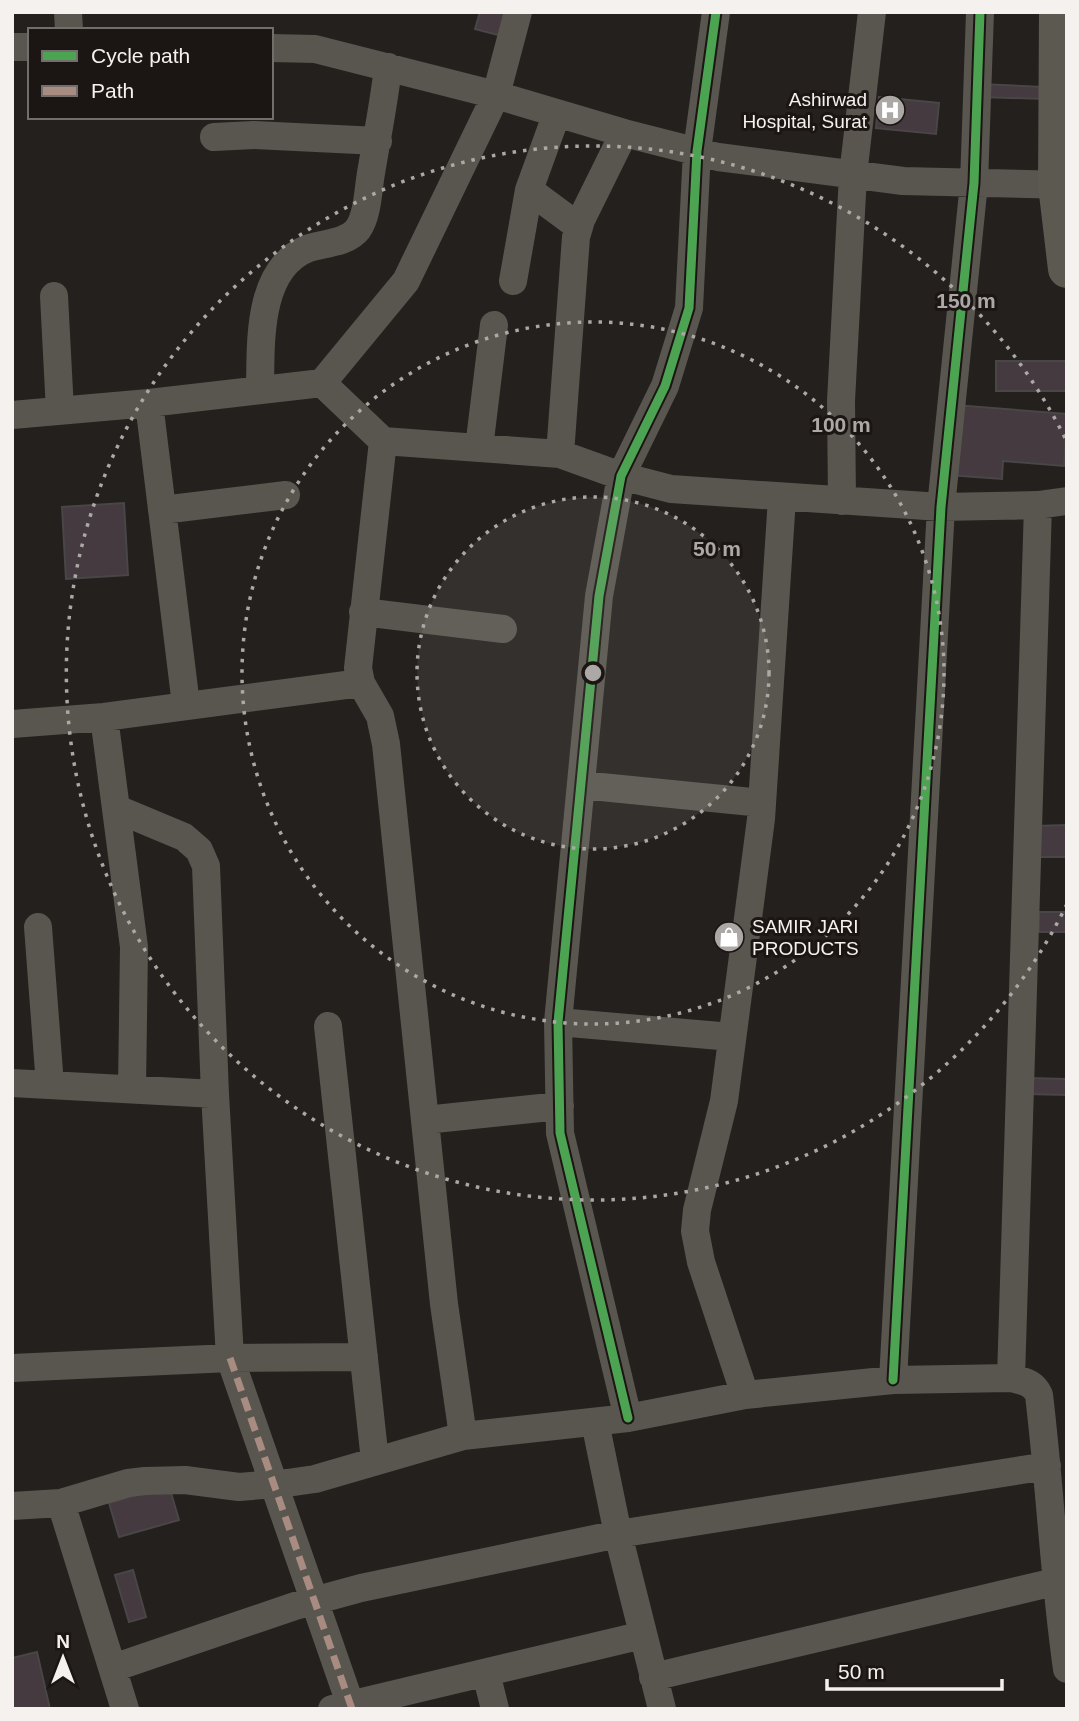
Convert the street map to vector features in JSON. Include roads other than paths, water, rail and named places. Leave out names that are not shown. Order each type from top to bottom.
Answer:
[{"type":"main road","points":[[1058,12],[1067,269]]},
{"type":"street","points":[[12,415],[149,403],[321,383],[406,281],[496,95],[518,12]]},
{"type":"street","points":[[628,1418],[561,1133],[558,1022],[599,596],[621,476],[665,386],[688,308],[697,151],[716,12]]},
{"type":"street","points":[[842,501],[841,401],[853,175],[872,12]]},
{"type":"street","points":[[893,1380],[941,507],[974,183],[979,12]]},
{"type":"street","points":[[273,48],[315,49],[496,95],[624,133],[718,157],[903,181],[1062,185]]},
{"type":"street","points":[[260,390],[262,325],[271,289],[277,277],[295,256],[308,249],[350,237],[364,216],[379,141],[388,67]]},
{"type":"street","points":[[513,281],[529,190],[557,113]]},
{"type":"street","points":[[560,454],[573,256],[579,227],[624,133]]},
{"type":"street","points":[[214,137],[254,135],[379,141]]},
{"type":"street","points":[[529,190],[579,227]]},
{"type":"street","points":[[54,296],[60,411]]},
{"type":"street","points":[[479,448],[494,325]]},
{"type":"street","points":[[321,383],[383,441],[560,454],[621,476],[671,489],[941,507],[1038,505],[1067,501]]},
{"type":"street","points":[[149,403],[186,705]]},
{"type":"street","points":[[383,441],[358,653],[361,683],[384,727],[444,1304],[463,1436]]},
{"type":"street","points":[[162,510],[286,495]]},
{"type":"street","points":[[745,1395],[701,1262],[695,1231],[696,1210],[724,1101],[762,803],[782,498]]},
{"type":"street","points":[[1011,1378],[1038,505]]},
{"type":"street","points":[[363,612],[503,629]]},
{"type":"street","points":[[12,724],[104,717],[361,683]]},
{"type":"street","points":[[104,717],[134,947],[132,1089]]},
{"type":"street","points":[[580,785],[762,803]]},
{"type":"street","points":[[117,809],[184,837],[199,850],[206,866],[215,1094],[230,1358],[314,1600],[345,1707],[643,1635]]},
{"type":"street","points":[[38,927],[50,1085]]},
{"type":"street","points":[[558,1022],[732,1038]]},
{"type":"street","points":[[328,1026],[375,1461]]},
{"type":"street","points":[[12,1083],[215,1094]]},
{"type":"street","points":[[425,1120],[560,1106]]},
{"type":"street","points":[[12,1368],[230,1358],[364,1357]]},
{"type":"street","points":[[12,1506],[61,1503],[128,1483],[145,1481],[185,1480],[239,1487],[315,1479],[463,1436],[628,1418],[745,1395],[893,1380],[1011,1378],[1028,1382],[1036,1388],[1039,1395],[1062,1580],[1067,1670]]},
{"type":"street","points":[[595,1422],[618,1534],[662,1709]]},
{"type":"street","points":[[113,1668],[314,1600],[618,1534],[1047,1466]]},
{"type":"street","points":[[61,1503],[125,1709]]},
{"type":"street","points":[[653,1677],[1062,1580]]},
{"type":"street","points":[[486,1674],[495,1709]]},
{"type":"place","name":"Ashirwad Hospital, Surat","points":[[890,110]]},
{"type":"place","name":"SAMIR JARI PRODUCTS","points":[[729,937]]}]
